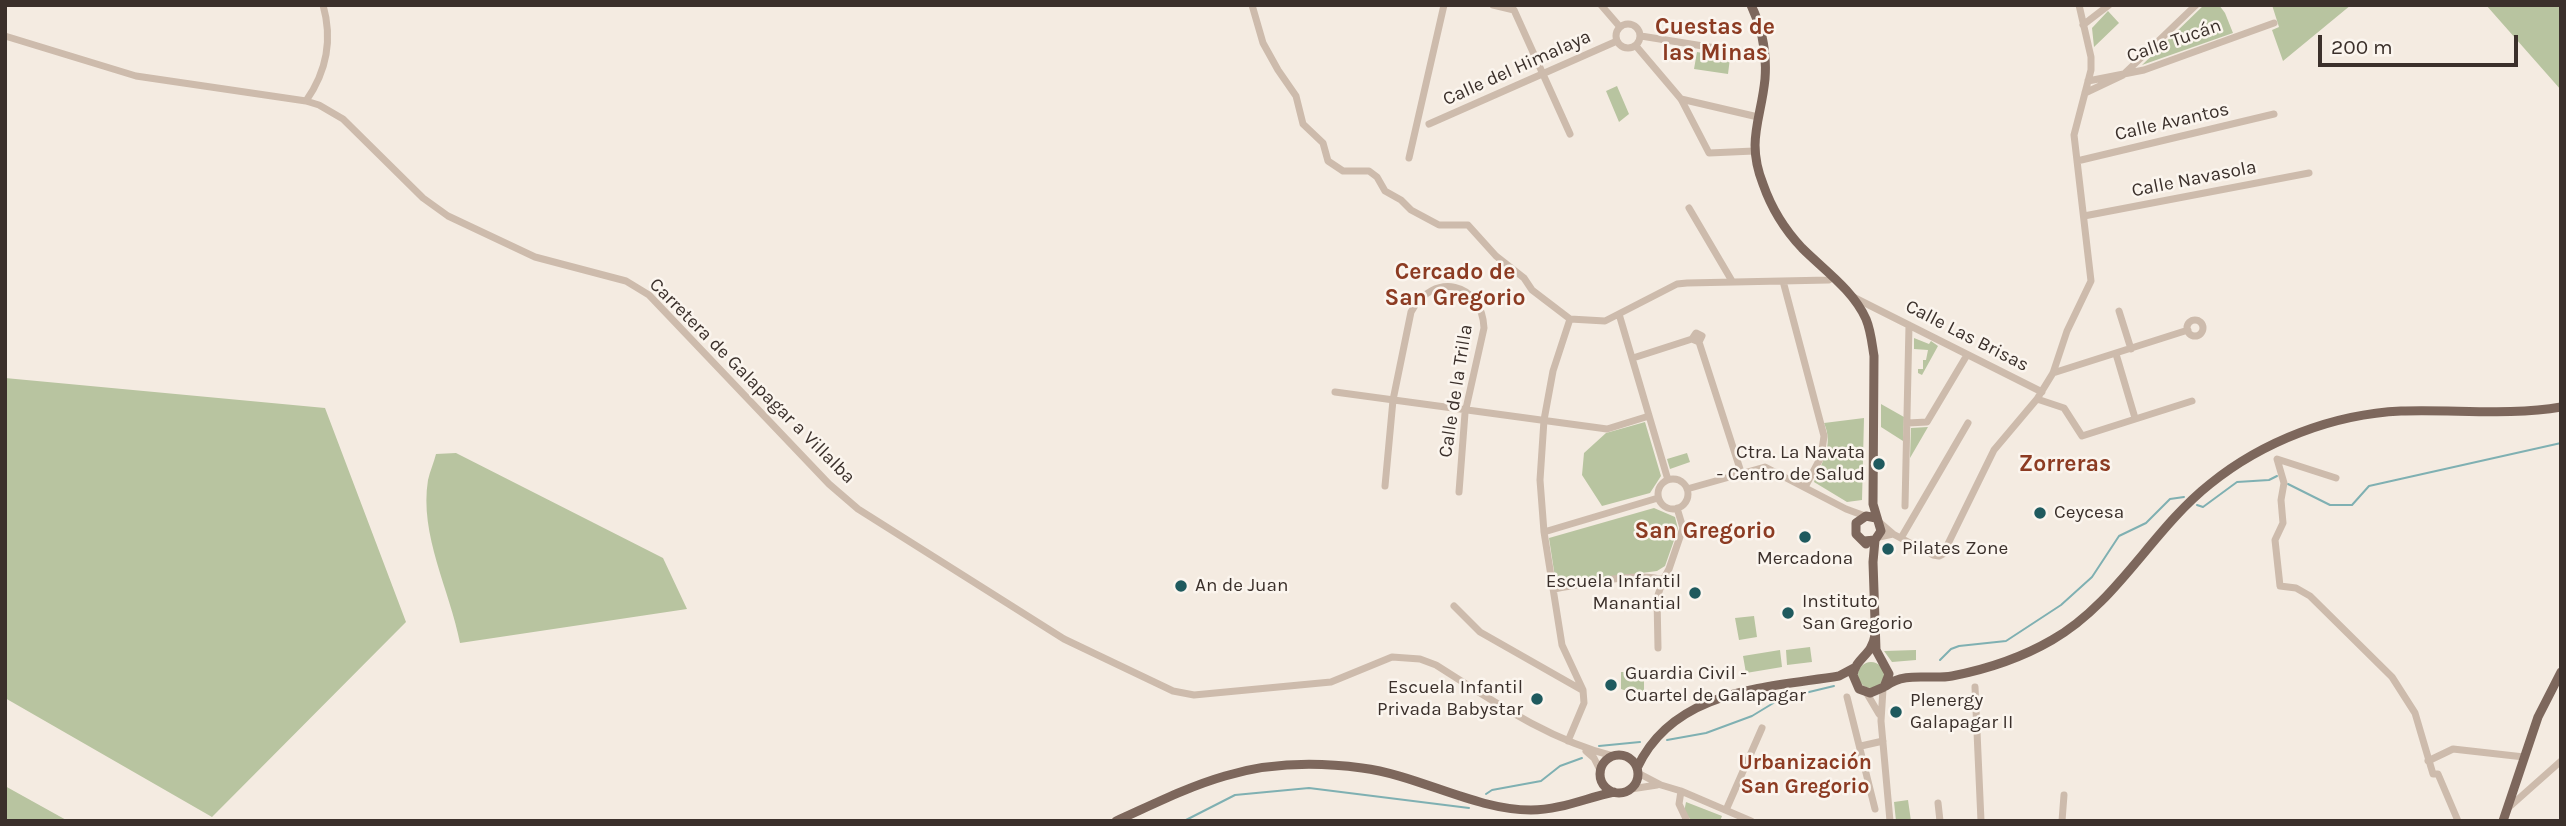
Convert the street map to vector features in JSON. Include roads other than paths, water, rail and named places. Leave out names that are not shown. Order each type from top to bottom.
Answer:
[{"type":"main road","points":[[1751,5],[1761,33],[1765,56],[1763,92],[1754,151],[1763,186],[1783,224],[1801,247],[1853,297],[1866,318],[1874,356],[1873,504],[1881,531],[1877,538],[1873,562],[1875,635],[1876,650],[1889,674],[1884,687]]},
{"type":"main road","points":[[1864,659],[1875,657],[1897,674],[1907,676],[1949,676],[2020,657],[2054,639],[2110,593],[2153,541],[2209,484],[2236,465],[2284,440],[2345,420],[2399,411],[2561,407]]},
{"type":"main road","points":[[1873,504],[1866,516],[1855,526],[1856,534],[1870,549],[1873,562]]},
{"type":"main road","points":[[1866,516],[1878,520]]},
{"type":"main road","points":[[1864,541],[1877,538]]},
{"type":"main road","points":[[1585,798],[1595,788],[1606,761],[1613,756],[1623,756],[1650,746],[1682,717],[1705,702],[1742,691],[1844,674],[1854,668],[1872,649],[1875,635]]},
{"type":"main road","points":[[1854,668],[1853,679],[1857,686]]},
{"type":"main road","points":[[2503,821],[2545,700],[2561,672]]},
{"type":"main road","points":[[1828,678],[1844,679],[1866,692],[1875,693],[1893,680],[1907,676]]},
{"type":"main road","points":[[1116,821],[1226,776],[1268,768],[1312,764],[1363,768],[1414,779],[1508,808],[1551,810],[1569,806],[1585,798],[1614,792],[1623,793],[1631,789],[1650,746]]},
{"type":"main road","points":[[1623,756],[1632,760],[1638,771]]},
{"type":"main road","points":[[1601,775],[1606,788],[1614,792]]},
{"type":"street","points":[[306,101],[317,85],[328,50],[327,21],[323,5]]},
{"type":"street","points":[[1252,5],[1264,43],[1296,96],[1303,124],[1323,143],[1328,161],[1343,172],[1369,171],[1377,177],[1385,191],[1401,200],[1411,210],[1439,225],[1468,225],[1496,256],[1524,278],[1532,290],[1570,318],[1605,321],[1677,284],[1829,280],[1833,277]]},
{"type":"street","points":[[1409,158],[1444,5]]},
{"type":"street","points":[[1493,5],[1517,8],[1570,134]]},
{"type":"street","points":[[1601,5],[1620,27]]},
{"type":"street","points":[[1878,520],[1897,536],[1933,555],[1943,554],[1994,450],[2037,399],[2053,373],[2067,331],[2091,281],[2074,135],[2091,57],[2079,5]]},
{"type":"street","points":[[2083,26],[2109,5]]},
{"type":"street","points":[[2123,75],[2196,5]]},
{"type":"street","name":"Calle Tucán","points":[[2085,93],[2123,75],[2274,23]]},
{"type":"street","points":[[1631,24],[1638,29],[1641,36],[1636,46],[1623,47],[1617,41],[1616,34],[1620,27],[1631,24]]},
{"type":"street","name":"Carretera de Galapagar a Villalba","points":[[5,36],[136,76],[319,105],[343,119],[423,198],[447,216],[535,257],[626,281],[638,287],[649,295],[844,498],[927,554],[1064,639],[1173,691],[1194,695],[1331,682],[1392,657],[1420,659],[1436,665],[1510,712],[1583,748],[1613,756]]},
{"type":"street","points":[[1641,36],[1765,56]]},
{"type":"street","name":"Calle del Himalaya","points":[[1416,130],[1617,41]]},
{"type":"street","points":[[1636,46],[1681,99],[1709,153],[1754,151]]},
{"type":"street","name":"Calle Tucán","points":[[2088,80],[2123,75]]},
{"type":"street","points":[[1681,99],[1758,117]]},
{"type":"street","name":"Calle Avantos","points":[[2077,161],[2274,114]]},
{"type":"street","name":"Calle del Himalaya","points":[[1419,117],[1429,124]]},
{"type":"street","name":"Calle Navasola","points":[[2084,216],[2309,173]]},
{"type":"street","points":[[1689,208],[1732,281]]},
{"type":"street","points":[[1783,281],[1824,436],[1821,457],[1805,487]]},
{"type":"street","name":"Calle de la Trilla","points":[[1385,486],[1393,400],[1411,312],[1426,293],[1449,286],[1461,289],[1479,305],[1484,328],[1466,410],[1458,492]]},
{"type":"street","name":"Calle Las Brisas","points":[[1853,297],[2042,392]]},
{"type":"street","name":"Calle Las Brisas","points":[[1866,318],[1872,310],[1878,309]]},
{"type":"street","points":[[2119,311],[2132,349]]},
{"type":"street","points":[[1619,314],[1668,480]]},
{"type":"street","points":[[1569,741],[1584,703],[1583,690],[1562,645],[1544,531],[1540,480],[1544,420],[1553,371],[1570,318]]},
{"type":"street","points":[[1905,506],[1909,325]]},
{"type":"street","points":[[2053,373],[2188,330]]},
{"type":"street","points":[[1633,358],[1696,341],[1741,472]]},
{"type":"street","points":[[2116,354],[2136,418],[2192,401]]},
{"type":"street","points":[[1908,423],[1927,422],[1967,355]]},
{"type":"street","points":[[1335,392],[1607,429],[1649,416]]},
{"type":"street","name":"Calle Las Brisas","points":[[2037,399],[2064,408],[2082,436],[2136,418]]},
{"type":"street","points":[[1897,536],[1968,423]]},
{"type":"street","points":[[2336,478],[2277,459],[2284,483],[2281,500],[2283,523],[2275,540],[2280,586],[2296,588],[2310,596],[2392,677],[2415,713],[2433,774],[2438,774],[2458,821]]},
{"type":"street","points":[[1687,489],[1765,467],[1846,509],[1866,516]]},
{"type":"street","points":[[1668,480],[1680,481],[1687,489],[1686,501],[1677,508],[1666,507],[1658,498],[1660,486],[1668,480]]},
{"type":"street","points":[[1544,531],[1658,498]]},
{"type":"street","points":[[1657,648],[1657,598],[1683,528],[1677,508]]},
{"type":"street","points":[[1846,509],[1855,526]]},
{"type":"street","points":[[1877,538],[1897,536]]},
{"type":"street","points":[[1553,589],[1635,578],[1653,577],[1662,580]]},
{"type":"street","points":[[1454,606],[1480,632],[1583,690]]},
{"type":"street","points":[[1884,687],[1881,721],[1890,821]]},
{"type":"street","points":[[1975,687],[1981,821]]},
{"type":"street","points":[[1866,692],[1881,721]]},
{"type":"street","points":[[1847,697],[1875,809]]},
{"type":"street","points":[[1727,810],[1762,728]]},
{"type":"street","points":[[1861,747],[1883,741]]},
{"type":"street","name":"Carretera de Galapagar a Villalba","points":[[1583,748],[1594,758],[1601,775]]},
{"type":"street","points":[[2428,761],[2453,750],[2524,757]]},
{"type":"street","points":[[2506,810],[2561,761]]},
{"type":"street","points":[[1638,771],[1661,785],[1751,821]]},
{"type":"street","points":[[1631,789],[1661,785]]},
{"type":"street","points":[[2514,788],[2522,791],[2532,789]]},
{"type":"street","points":[[1681,791],[1679,804],[1687,821]]},
{"type":"street","points":[[2062,821],[2064,795]]},
{"type":"street","points":[[1938,803],[1940,821]]},
{"type":"waterway","points":[[2288,484],[2330,505],[2352,505],[2369,486],[2561,443]]},
{"type":"waterway","points":[[2197,505],[2203,507],[2237,482],[2269,480],[2277,476]]},
{"type":"waterway","points":[[1940,660],[1951,649],[1959,646],[2006,641],[2061,605],[2092,577],[2119,536],[2146,523],[2170,499],[2184,497]]},
{"type":"waterway","points":[[1667,740],[1706,733],[1752,716],[1780,699],[1834,686]]},
{"type":"waterway","points":[[1599,746],[1640,742]]},
{"type":"waterway","points":[[1486,794],[1492,790],[1541,781],[1560,766],[1582,758]]},
{"type":"waterway","points":[[1184,821],[1235,795],[1309,788],[1469,808]]},
{"type":"place","name":"Ctra. La Navata - Centro de Salud","points":[[1879,464]]},
{"type":"place","name":"Ceycesa","points":[[2040,513]]},
{"type":"place","name":"Mercadona","points":[[1805,537]]},
{"type":"place","name":"Pilates Zone","points":[[1888,549]]},
{"type":"place","name":"An de Juan","points":[[1181,586]]},
{"type":"place","name":"Escuela Infantil Manantial","points":[[1695,593]]},
{"type":"place","name":"Instituto San Gregorio","points":[[1788,613]]},
{"type":"place","name":"Guardia Civil - Cuartel de Galapagar","points":[[1611,685]]},
{"type":"place","name":"Escuela Infantil Privada Babystar","points":[[1537,699]]},
{"type":"place","name":"Plenergy Galapagar II","points":[[1896,712]]},
{"type":"district","name":"Cuestas de las Minas","points":[[1715,40]]},
{"type":"district","name":"Cercado de San Gregorio","points":[[1455,285]]},
{"type":"district","name":"Zorreras","points":[[2065,464]]},
{"type":"district","name":"San Gregorio","points":[[1705,531]]},
{"type":"district","name":"Urbanización San Gregorio","points":[[1805,775]]}]
